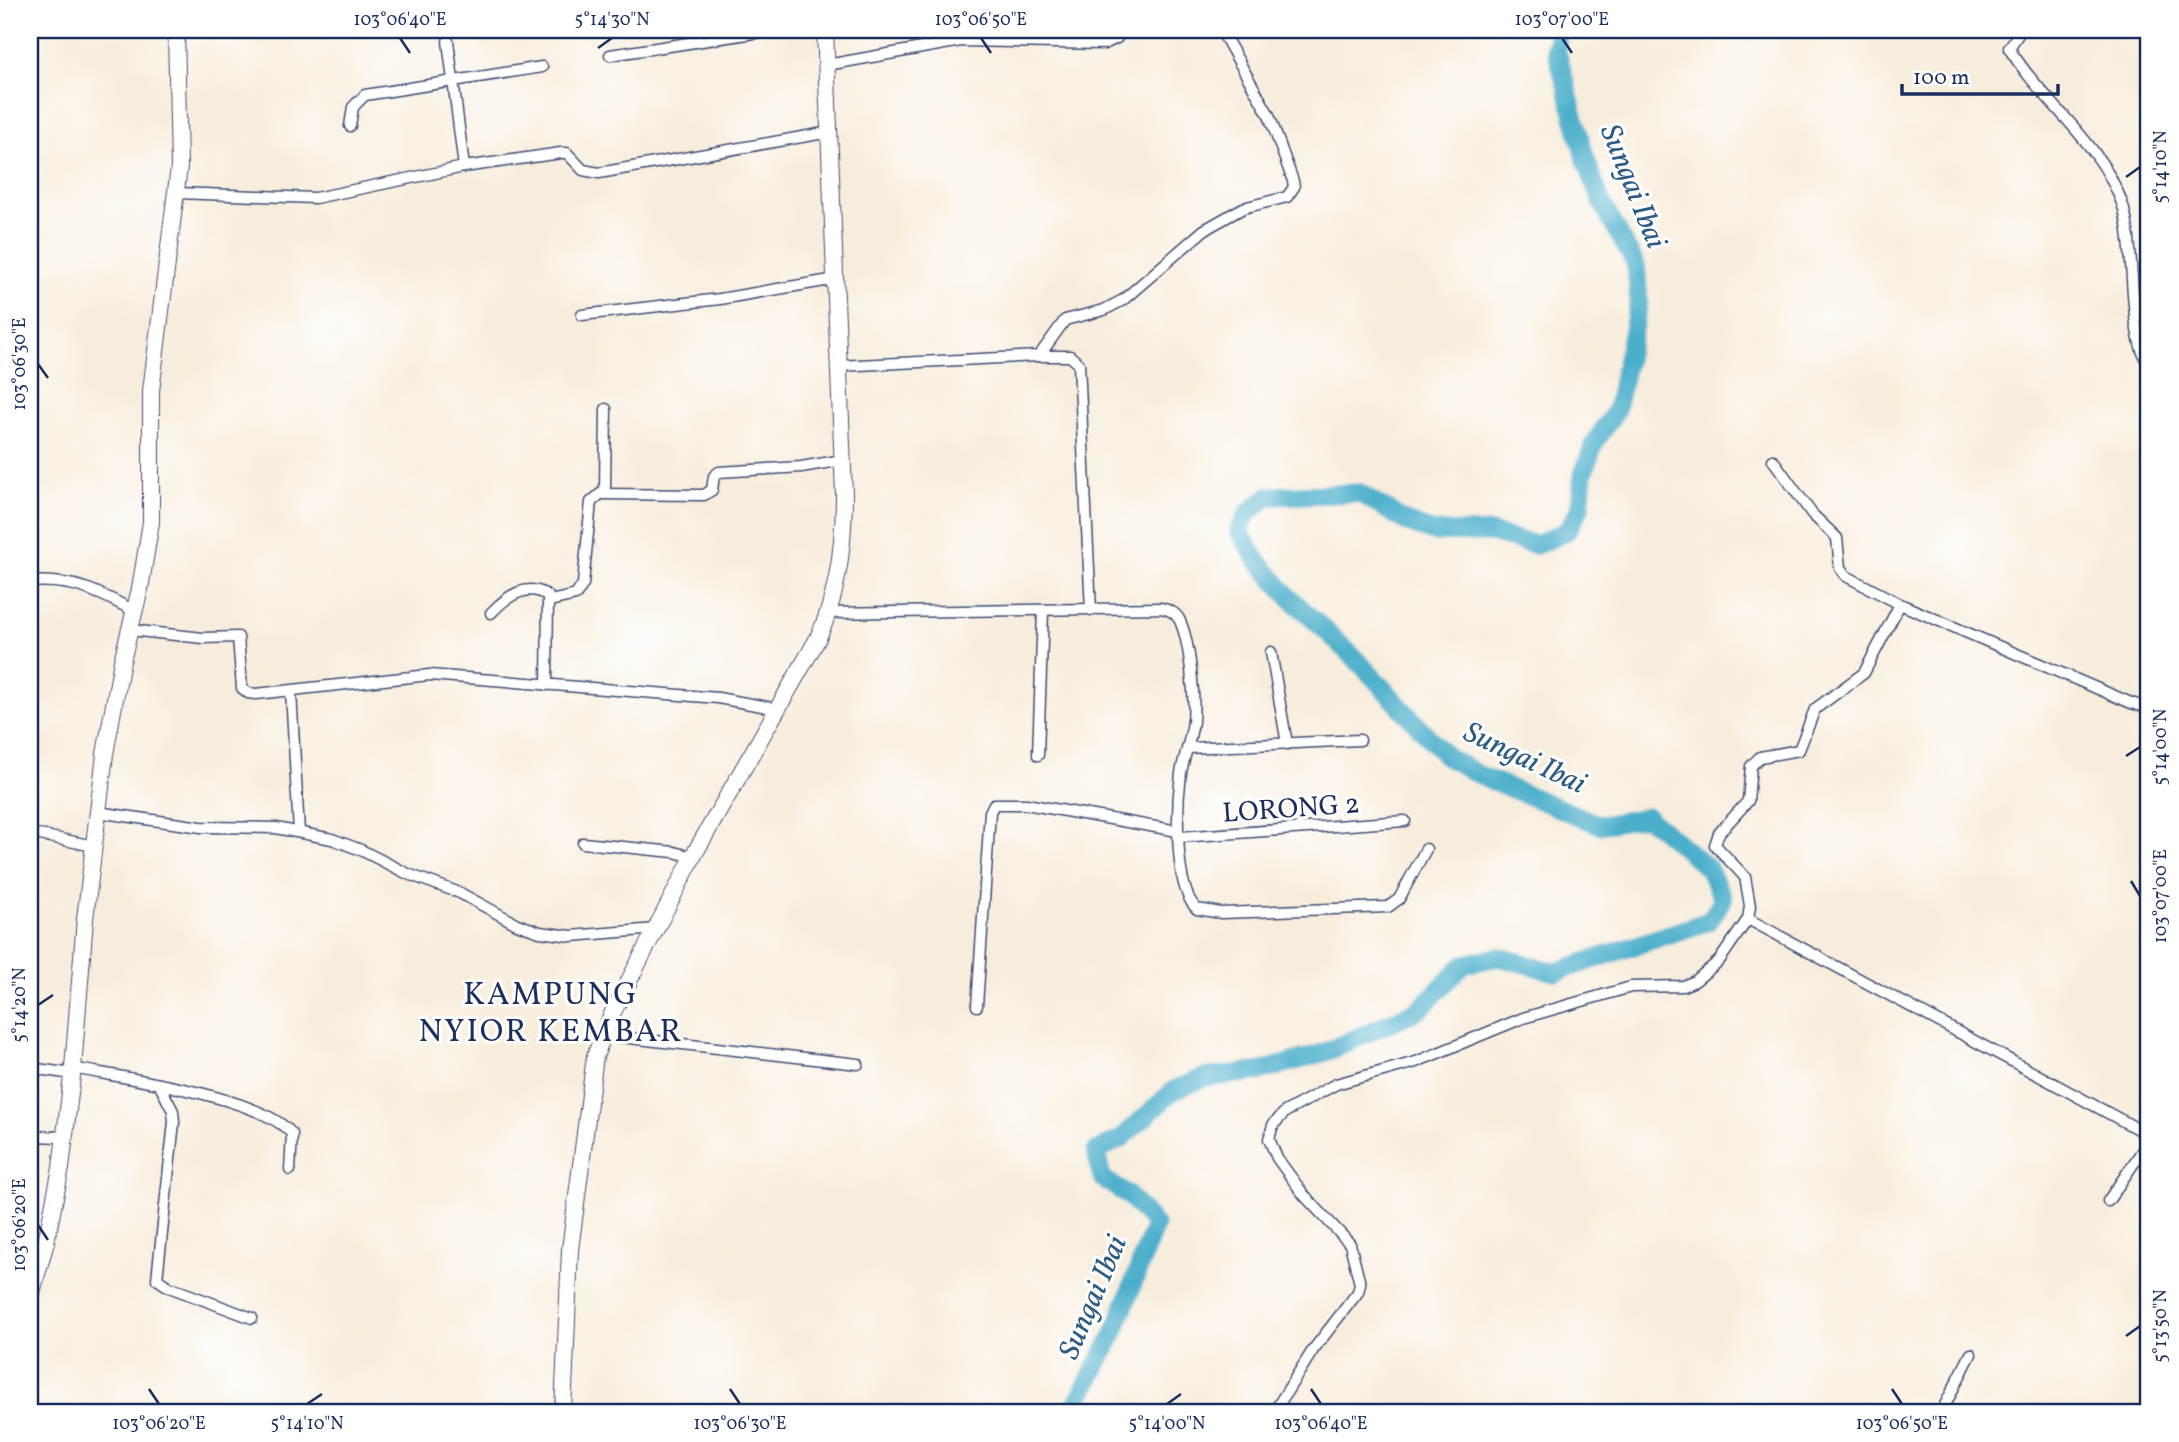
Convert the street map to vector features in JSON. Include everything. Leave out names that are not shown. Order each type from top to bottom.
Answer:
[{"type":"main road","points":[[30,1299],[47,1242],[64,1137],[73,1071],[97,812],[108,734],[150,522],[151,391],[177,193],[180,141],[176,30]]},
{"type":"main road","points":[[563,1412],[570,1250],[593,1070],[603,1035],[693,857],[817,640],[828,613],[842,548],[843,460],[825,30]]},
{"type":"street","points":[[610,55],[774,30]]},
{"type":"street","points":[[827,65],[961,41],[1104,44],[1116,38],[1121,30]]},
{"type":"street","points":[[1039,356],[1065,320],[1104,310],[1123,300],[1203,230],[1243,208],[1278,200],[1292,191],[1293,181],[1269,115],[1221,30]]},
{"type":"street","points":[[2021,30],[2009,48],[2040,91],[2097,156],[2121,201],[2134,277],[2137,332],[2149,364]]},
{"type":"street","points":[[448,41],[464,167]]},
{"type":"street","points":[[350,126],[353,107],[365,95],[542,67]]},
{"type":"street","points":[[177,193],[314,198],[464,167],[567,153],[583,170],[599,173],[831,132]]},
{"type":"street","points":[[582,315],[720,299],[836,279]]},
{"type":"street","points":[[838,366],[1039,356],[1070,356],[1079,364],[1091,610]]},
{"type":"street","points":[[550,601],[576,595],[580,591],[591,502],[605,490],[607,409]]},
{"type":"street","points":[[602,495],[704,495],[712,490],[714,476],[719,472],[801,467],[843,460]]},
{"type":"street","points":[[1773,460],[1812,514],[1837,538],[1843,572],[1900,604],[2131,703],[2149,708]]},
{"type":"street","points":[[30,582],[57,580],[90,589],[134,611]]},
{"type":"street","points":[[491,613],[505,599],[524,590],[542,592],[550,601],[547,685]]},
{"type":"street","points":[[1274,1412],[1313,1350],[1358,1292],[1360,1284],[1352,1248],[1304,1195],[1277,1158],[1269,1139],[1273,1125],[1285,1112],[1336,1084],[1416,1062],[1523,1018],[1631,987],[1682,986],[1695,981],[1719,961],[1748,919],[1750,897],[1745,877],[1715,845],[1719,833],[1748,801],[1751,766],[1760,757],[1798,750],[1815,709],[1864,673],[1900,604]]},
{"type":"street","points":[[828,613],[1161,608],[1171,611],[1178,619],[1192,694],[1193,719],[1180,782],[1176,818],[1187,893],[1192,904],[1207,913],[1388,907],[1399,899],[1426,849]]},
{"type":"street","points":[[1038,755],[1043,611]]},
{"type":"street","points":[[130,629],[203,638],[238,637],[244,691],[256,694],[421,676],[725,699],[778,709]]},
{"type":"street","points":[[1271,652],[1287,744]]},
{"type":"street","points":[[291,692],[299,832]]},
{"type":"street","points":[[1188,748],[1360,740]]},
{"type":"street","name":"LORONG 2","points":[[977,1006],[990,812],[994,804],[1026,804],[1179,834],[1405,821]]},
{"type":"street","points":[[97,812],[201,827],[255,827],[299,832],[361,850],[408,874],[460,893],[533,930],[571,936],[656,929]]},
{"type":"street","points":[[30,832],[94,846]]},
{"type":"street","points":[[583,843],[674,852],[693,857]]},
{"type":"street","points":[[1748,919],[2149,1135]]},
{"type":"street","points":[[603,1035],[858,1064]]},
{"type":"street","points":[[30,1068],[170,1084],[213,1096],[287,1128],[294,1142],[290,1170]]},
{"type":"street","points":[[159,1084],[173,1111],[174,1122],[158,1279],[169,1287],[251,1318]]},
{"type":"street","points":[[30,1136],[64,1137]]},
{"type":"street","points":[[2108,1201],[2149,1141]]},
{"type":"street","points":[[1948,1412],[1943,1409],[1970,1354]]},
{"type":"waterway","name":"Sungai Ibai","points":[[1072,1412],[1114,1334],[1155,1225],[1129,1196],[1102,1178],[1096,1151],[1121,1139],[1174,1090],[1203,1078],[1262,1071],[1326,1052],[1420,1009],[1464,964],[1498,957],[1556,972],[1709,921],[1723,899],[1708,868],[1647,817],[1600,825],[1483,777],[1447,757],[1356,659],[1288,596],[1257,560],[1239,531],[1248,513],[1269,496],[1360,493],[1408,523],[1434,532],[1491,533],[1536,545],[1567,531],[1580,508],[1583,474],[1595,442],[1616,410],[1639,302],[1636,265],[1601,201],[1585,157],[1556,48],[1559,30]]},
{"type":"district","name":"KAMPUNG NYIOR KEMBAR","points":[[551,1012]]}]
